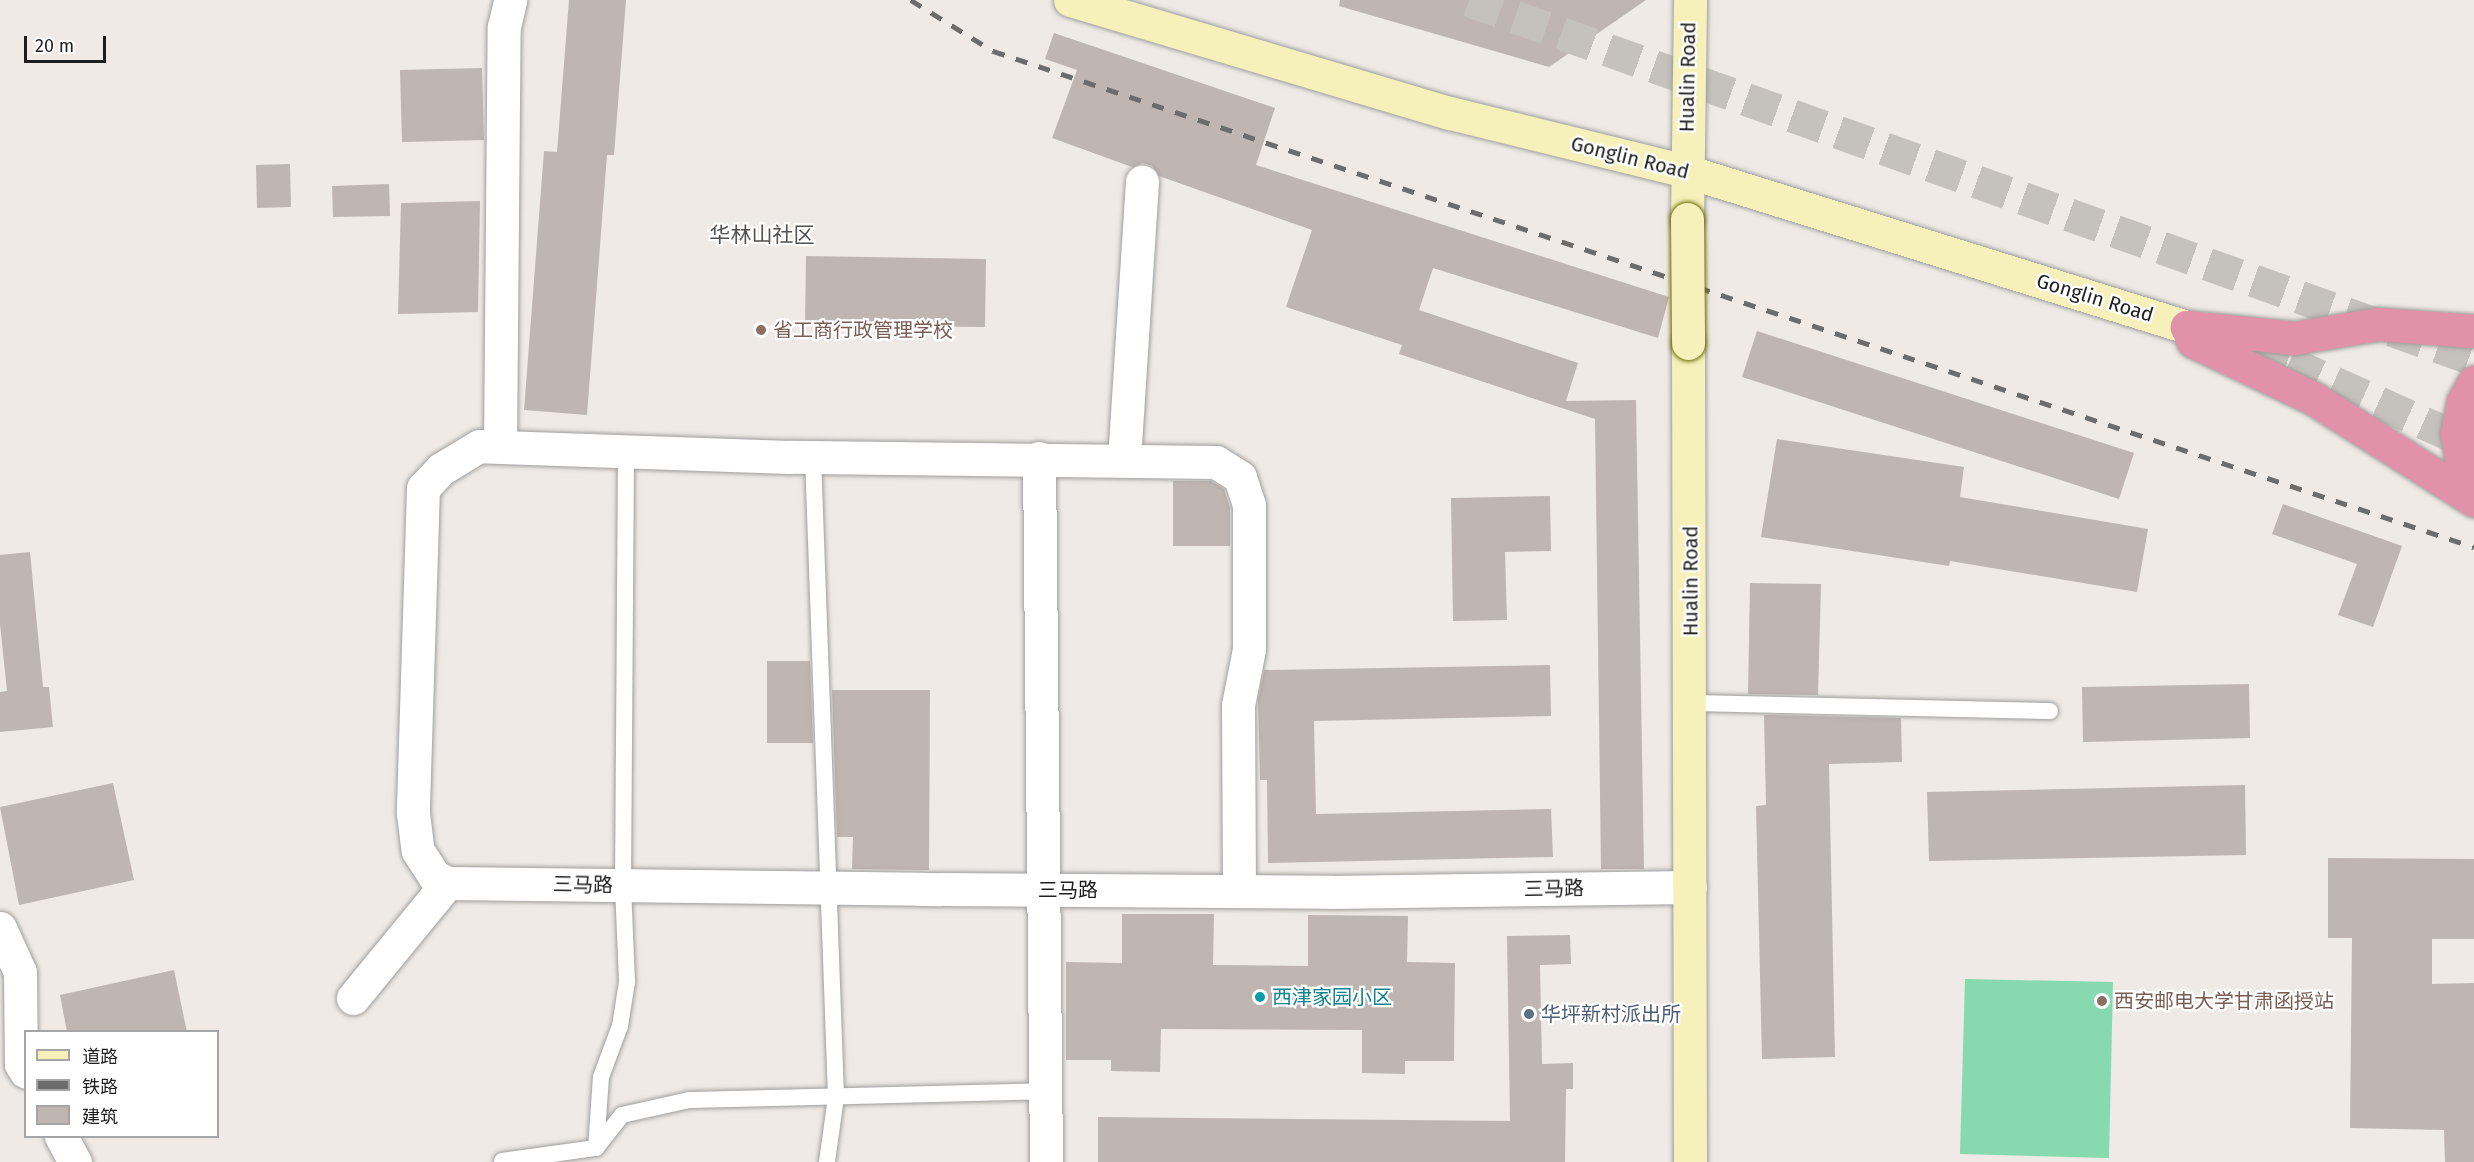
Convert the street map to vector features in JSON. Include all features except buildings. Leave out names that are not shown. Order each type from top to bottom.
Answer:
[{"type":"highway","points":[[2474,331],[2378,324],[2294,338],[2187,327],[2193,341],[2313,398],[2474,500]]},
{"type":"highway","points":[[2474,382],[2463,402],[2457,433],[2462,465],[2474,490]]},
{"type":"street","points":[[500,446],[504,27],[510,0]]},
{"type":"street","name":"Gonglin Road","points":[[1070,0],[1095,5],[1450,113],[1686,171],[2187,327]]},
{"type":"street","name":"Hualin Road","points":[[1690,0],[1686,171],[1691,703],[1690,1162]]},
{"type":"street","points":[[1124,460],[1142,182]]},
{"type":"street","points":[[353,998],[447,883],[434,876],[418,851],[413,813],[423,488],[441,469],[479,446],[813,457],[1039,458],[1216,462],[1240,477],[1249,505],[1249,649],[1238,705],[1239,891]]},
{"type":"street","points":[[1039,458],[1046,890],[1046,1162]]},
{"type":"street","name":"三马路","points":[[447,883],[1239,891],[1690,886]]},
{"type":"street","points":[[0,928],[20,972],[16,1067]]},
{"type":"street","points":[[62,1138],[75,1162]]},
{"type":"lane","points":[[596,1148],[601,1077],[620,1026],[627,982],[623,885],[626,451]]},
{"type":"lane","points":[[813,457],[836,1096],[827,1162]]},
{"type":"lane","points":[[1691,703],[2050,711]]},
{"type":"lane","points":[[502,1161],[596,1148],[622,1115],[678,1103],[836,1096],[1046,1091]]},
{"type":"green space","points":[[1965,979],[2113,982],[2109,1158],[1960,1154]]},
{"type":"tunnel","points":[[1469,0],[2474,359]]},
{"type":"tunnel","points":[[2209,337],[2289,362],[2474,445]]},
{"type":"railway","points":[[911,0],[993,51],[2474,547]]},
{"type":"place","name":"省工商行政管理学校","points":[[761,330]]},
{"type":"place","name":"西津家园小区","points":[[1260,997]]},
{"type":"place","name":"西安邮电大学甘肃函授站","points":[[2102,1001]]},
{"type":"place","name":"华坪新村派出所","points":[[1529,1014]]},
{"type":"district","name":"华林山社区","points":[[762,235]]}]
